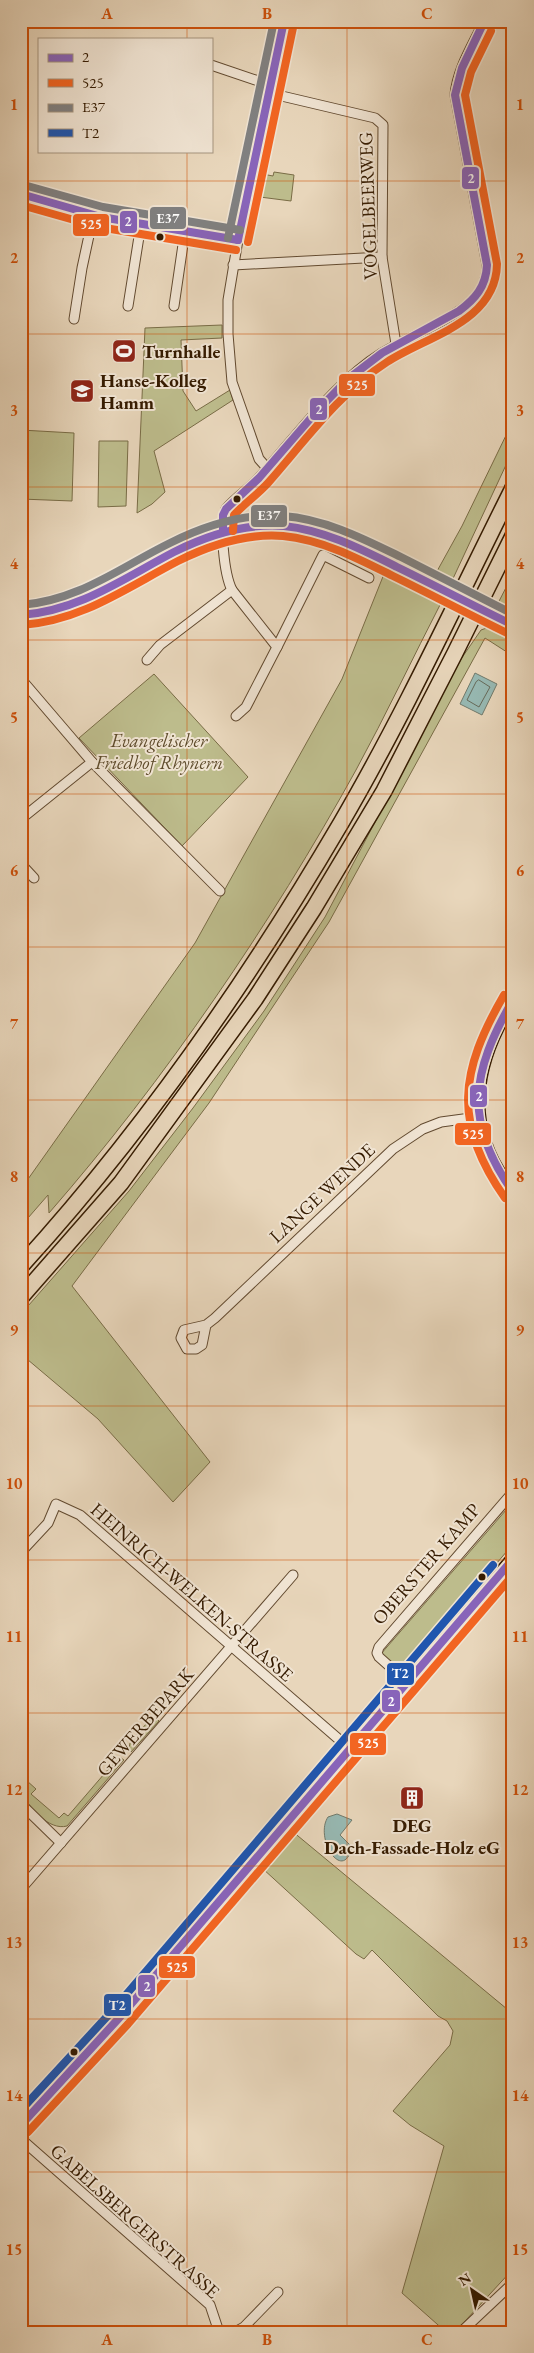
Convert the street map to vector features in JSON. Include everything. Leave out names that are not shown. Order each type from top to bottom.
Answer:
[{"type":"highway","points":[[21,1266],[80,1198],[164,1092],[235,992],[273,933],[341,822],[386,740],[513,488]]},
{"type":"highway","points":[[21,1297],[121,1183],[260,991],[314,908],[384,791],[455,654],[513,536]]},
{"type":"main road","points":[[21,615],[58,610],[110,587],[190,544],[224,531],[266,526],[299,528],[348,543],[513,625]]},
{"type":"main road","points":[[513,1000],[487,1046],[480,1070],[478,1116],[490,1157],[513,1192]]},
{"type":"main road","points":[[21,2126],[107,2031],[513,1559]]},
{"type":"street","points":[[267,468],[259,459],[232,382],[228,334],[228,300],[238,240],[284,21]]},
{"type":"street","points":[[277,647],[232,590],[225,571],[223,515],[226,509],[267,468],[354,372],[396,344],[464,308],[476,298],[483,287],[487,275],[487,265],[455,95],[456,83],[462,67],[483,24],[473,21]]},
{"type":"street","name":"VOGELBEERWEG","points":[[212,65],[270,89],[376,118],[382,122],[384,129],[382,257],[396,344]]},
{"type":"street","points":[[21,194],[52,206],[93,217],[238,240]]},
{"type":"street","points":[[74,319],[93,217]]},
{"type":"street","points":[[128,306],[141,224]]},
{"type":"street","points":[[174,306],[185,231]]},
{"type":"street","points":[[233,265],[382,257]]},
{"type":"street","points":[[236,716],[246,706],[323,554],[369,578]]},
{"type":"street","points":[[147,660],[160,645],[232,590]]},
{"type":"street","points":[[21,680],[92,762],[220,890]]},
{"type":"street","points":[[21,820],[92,762]]},
{"type":"street","points":[[21,864],[34,878]]},
{"type":"street","name":"LANGE WENDE","points":[[206,1326],[393,1149],[423,1129],[441,1122],[478,1116]]},
{"type":"street","name":"OBERSTER KAMP","points":[[407,1682],[379,1657],[377,1653],[379,1647],[513,1492]]},
{"type":"street","name":"HEINRICH-WELKEN-STRASSE","points":[[21,1552],[48,1523],[56,1504],[80,1515],[350,1749]]},
{"type":"street","name":"GEWERBEPARK","points":[[21,1889],[293,1575]]},
{"type":"street","points":[[21,1804],[61,1844]]},
{"type":"street","name":"GABELSBERGERSTRASSE","points":[[21,2140],[210,2305],[219,2332]]},
{"type":"street","points":[[461,2332],[513,2283]]},
{"type":"street","points":[[235,2332],[244,2327],[278,2292]]},
{"type":"green space","points":[[274,172],[294,175],[291,201],[252,196],[257,173],[273,176]]},
{"type":"green space","points":[[222,325],[222,338],[181,340],[183,391],[196,411],[230,390],[233,400],[154,451],[165,492],[152,504],[137,513],[145,328]]},
{"type":"green space","points":[[513,421],[513,450],[450,585],[430,576],[436,573],[462,526]]},
{"type":"green space","points":[[21,430],[74,433],[72,501],[21,499]]},
{"type":"green space","points":[[99,441],[128,441],[126,506],[98,507]]},
{"type":"green space","points":[[384,574],[442,601],[356,770],[323,828],[252,943],[175,1055],[92,1162],[49,1213],[48,1195],[21,1226],[21,1189],[195,943],[342,679]]},
{"type":"green space","points":[[513,574],[513,618],[495,609]]},
{"type":"green space","points":[[492,626],[513,637],[513,656],[485,638],[329,922],[209,1103],[72,1286],[210,1462],[173,1502],[98,1419],[21,1354],[21,1314],[129,1191],[264,1011],[325,917],[461,659],[481,630]]},
{"type":"green space","name":"Evangelischer Friedhof Rhynern","points":[[154,674],[248,777],[182,846],[79,738]]},
{"type":"green space","points":[[513,1502],[513,1544],[403,1674],[380,1655]]},
{"type":"green space","points":[[155,1717],[159,1721],[131,1752],[129,1748],[130,1743],[151,1718]]},
{"type":"green space","points":[[121,1758],[124,1760],[67,1826],[60,1827],[46,1821],[34,1811],[22,1792],[21,1768],[26,1780],[36,1789],[31,1794],[59,1818],[64,1813],[68,1816],[117,1759]]},
{"type":"green space","points":[[292,1831],[513,2014],[513,2269],[455,2332],[446,2332],[402,2293],[444,2146],[410,2125],[393,2111],[450,2045],[453,2031],[447,2021],[438,2016],[372,1950],[364,1959],[356,1954],[262,1868]]},
{"type":"water","points":[[475,673],[497,684],[482,715],[460,704]]},
{"type":"water","points":[[337,1814],[352,1820],[340,1835],[352,1847],[348,1857],[342,1861],[331,1854],[325,1836],[325,1826],[328,1817]]},
{"type":"transit line","name":"E37","points":[[228,238],[274,21]]},
{"type":"transit line","name":"2","points":[[238,240],[284,21]]},
{"type":"transit line","name":"525","points":[[248,242],[294,23]]},
{"type":"transit line","name":"2","points":[[223,531],[223,515],[226,509],[259,478],[317,411],[348,379],[382,353],[459,311],[479,292],[487,265],[455,95],[462,68],[482,26]]},
{"type":"transit line","name":"525","points":[[233,531],[234,515],[268,483],[323,418],[353,388],[387,362],[457,325],[472,314],[485,300],[494,284],[497,264],[465,95],[471,72],[491,31]]},
{"type":"transit line","name":"E37","points":[[24,185],[103,207],[240,230]]},
{"type":"transit line","name":"2","points":[[21,194],[101,217],[238,240]]},
{"type":"transit line","name":"525","points":[[21,205],[99,227],[236,250]]},
{"type":"transit line","name":"E37","points":[[21,605],[42,602],[80,590],[170,543],[211,526],[239,518],[283,516],[314,521],[373,543],[513,614]]},
{"type":"transit line","name":"2","points":[[21,615],[42,612],[82,600],[200,540],[241,528],[284,526],[328,536],[356,547],[513,625]]},
{"type":"transit line","name":"525","points":[[22,625],[44,622],[84,610],[103,602],[178,561],[216,545],[255,536],[283,536],[298,538],[340,551],[509,634]]},
{"type":"transit line","name":"525","points":[[504,995],[489,1022],[478,1048],[471,1073],[468,1097],[470,1121],[476,1145],[488,1171],[505,1198]]},
{"type":"transit line","name":"2","points":[[513,1000],[488,1051],[481,1074],[478,1097],[480,1119],[486,1143],[497,1167],[513,1192]]},
{"type":"transit line","name":"2","points":[[21,2125],[120,2017],[513,1559]]},
{"type":"transit line","name":"T2","points":[[21,2110],[113,2010],[493,1565]]},
{"type":"transit line","name":"525","points":[[28,2132],[128,2024],[513,1575]]},
{"type":"place","name":"Turnhalle","points":[[124,351]]},
{"type":"place","name":"Hanse-Kolleg Hamm","points":[[82,391]]},
{"type":"place","name":"DEG Dach-Fassade-Holz eG","points":[[412,1798]]}]
